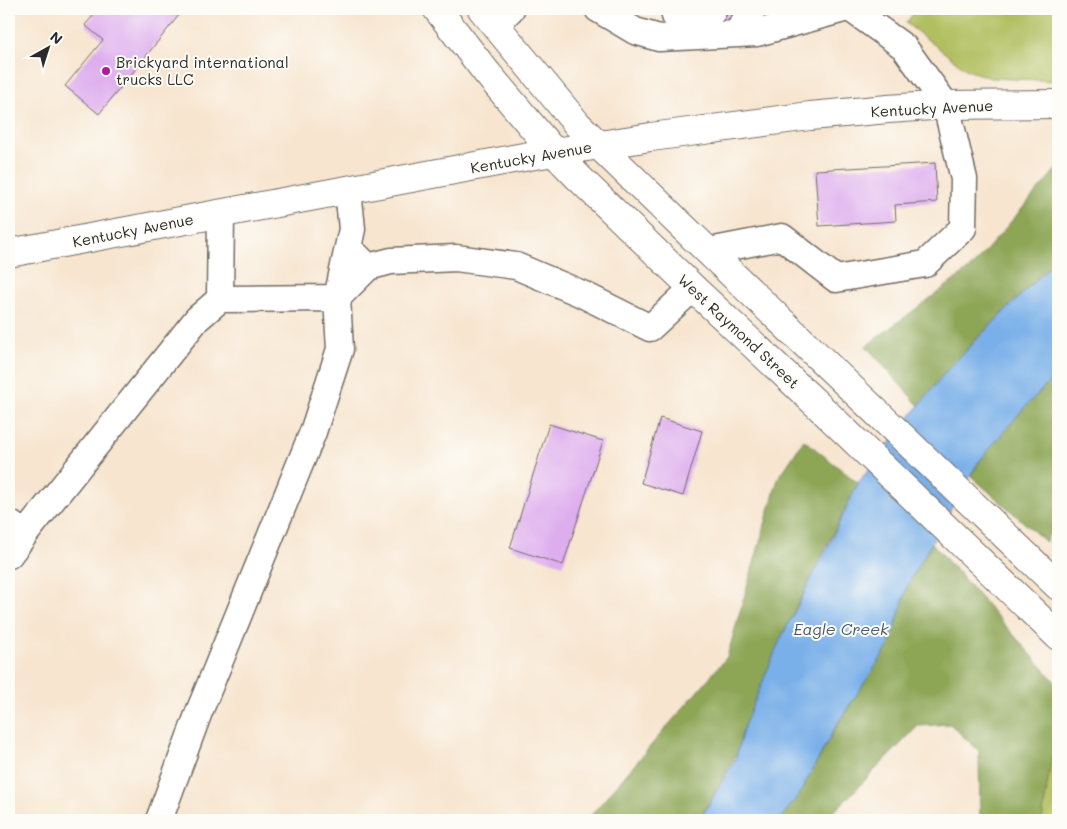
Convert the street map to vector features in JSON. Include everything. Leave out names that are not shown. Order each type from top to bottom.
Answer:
[{"type":"main road","name":"West Raymond Street","points":[[437,9],[487,73],[553,151],[692,288],[824,411],[1058,636]]},
{"type":"main road","points":[[496,14],[578,124],[1058,586]]},
{"type":"main road","name":"Kentucky Avenue","points":[[9,253],[553,151],[810,116],[946,105],[1058,104]]},
{"type":"lane","points":[[598,9],[635,31],[659,38],[757,33],[844,9]]},
{"type":"lane","points":[[736,34],[753,9]]},
{"type":"lane","points":[[709,251],[782,237],[836,280],[925,264],[963,228],[964,179],[946,105],[904,47],[851,9]]},
{"type":"lane","points":[[659,38],[677,11],[713,10]]},
{"type":"lane","points":[[159,820],[199,712],[313,432],[340,348],[337,298],[352,229],[348,190]]},
{"type":"lane","points":[[220,299],[221,214]]},
{"type":"lane","points":[[348,247],[368,267]]},
{"type":"lane","points":[[9,555],[17,529],[197,319],[220,299],[337,298],[368,267],[391,261],[456,258],[516,266],[582,294],[650,328],[692,288]]},
{"type":"green space","points":[[917,9],[1058,9],[1058,81],[991,78],[967,70],[906,23]]},
{"type":"green space","points":[[1058,167],[1058,254],[1045,271],[974,341],[919,406],[866,346],[972,267]]},
{"type":"green space","points":[[1058,374],[1058,512],[1046,542],[971,476],[1000,435]]},
{"type":"green space","points":[[804,440],[858,483],[780,640],[743,729],[737,753],[699,820],[587,820],[727,657],[778,479]]},
{"type":"green space","points":[[932,543],[1058,685],[1058,713],[1042,820],[980,820],[979,751],[950,724],[918,726],[826,820],[779,820],[799,795],[833,732],[890,642],[909,582]]},
{"type":"green space","points":[[1058,708],[1058,820],[1038,820]]},
{"type":"water","name":"Eagle Creek","points":[[1058,255],[1058,373],[1022,410],[977,464],[909,582],[889,646],[837,724],[799,795],[779,820],[700,820],[736,758],[743,729],[780,640],[826,551],[858,483],[947,370],[1045,271]]},
{"type":"building","name":"Brickyard international trucks LLC","points":[[85,9],[184,9],[99,114],[65,86],[103,40],[85,25],[93,16]]},
{"type":"building","points":[[710,9],[737,9],[729,22]]},
{"type":"building","points":[[935,163],[937,202],[895,205],[896,221],[819,226],[815,170]]},
{"type":"building","points":[[660,418],[702,431],[683,496],[641,483]]},
{"type":"building","points":[[549,424],[603,441],[563,565],[510,548]]},
{"type":"place","name":"Brickyard international trucks LLC","points":[[106,71]]}]
